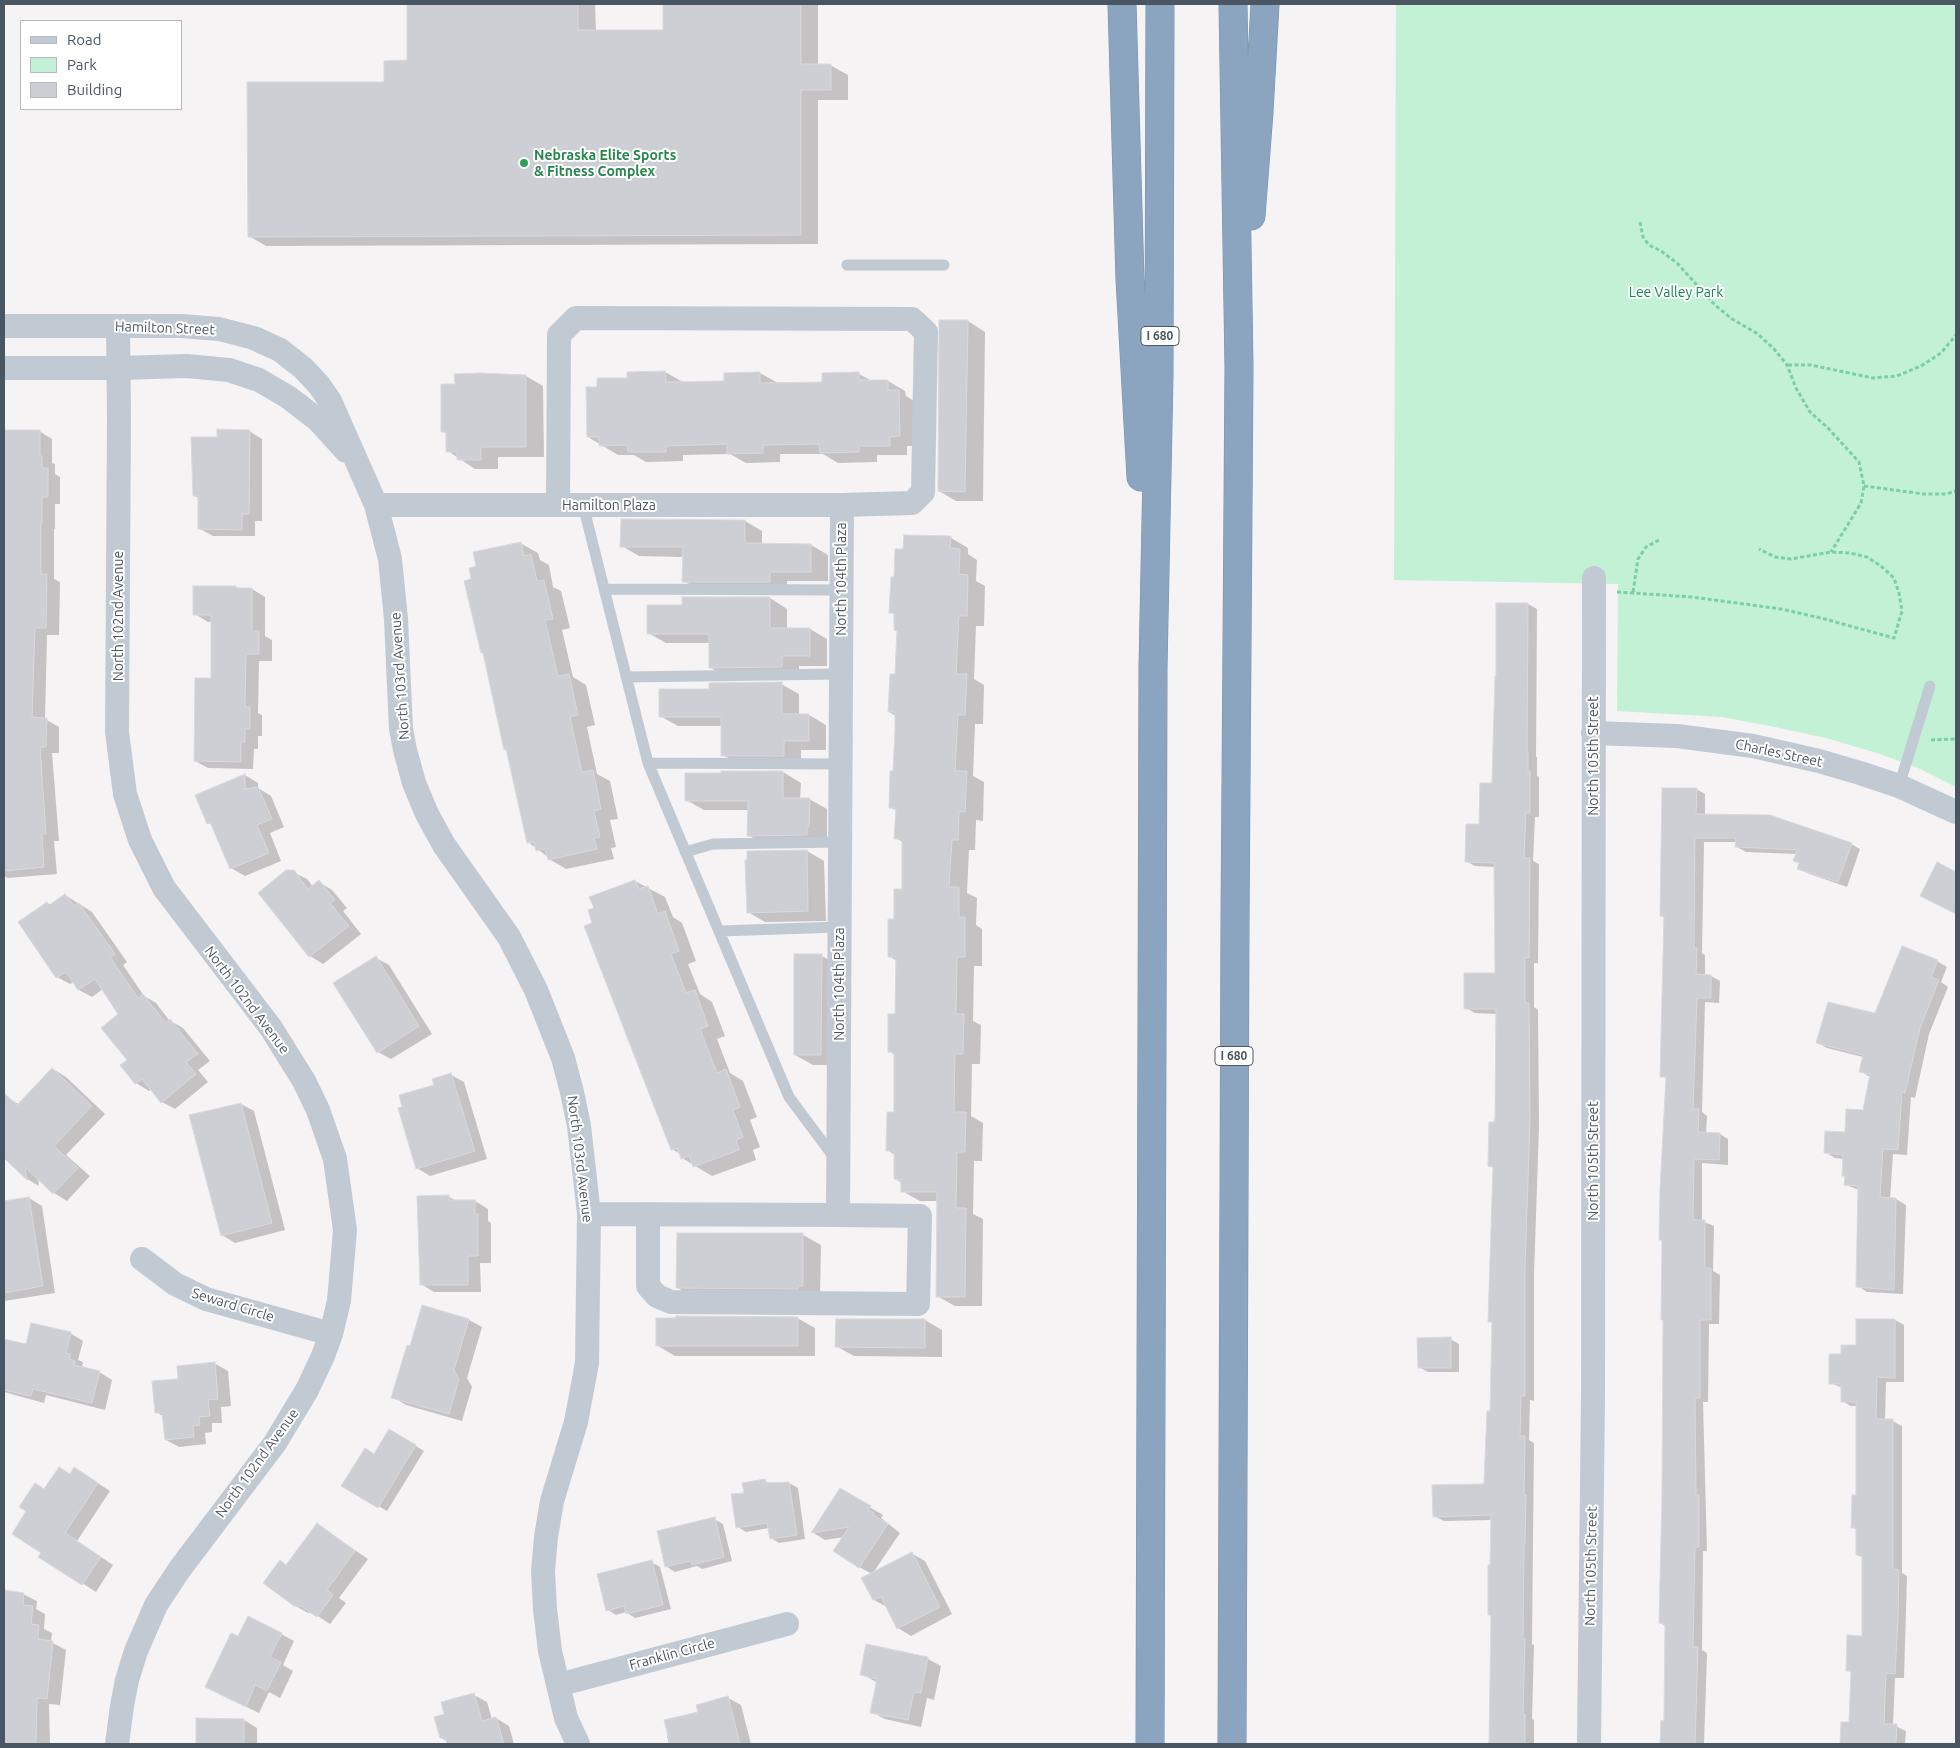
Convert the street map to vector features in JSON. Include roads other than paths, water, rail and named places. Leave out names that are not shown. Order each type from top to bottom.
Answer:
[{"type":"highway","points":[[1122,4],[1130,279],[1152,668]]},
{"type":"highway","name":"I 680","points":[[1150,1744],[1152,668],[1160,375],[1160,4]]},
{"type":"highway","name":"I 680","points":[[1232,1744],[1239,368],[1233,4]]},
{"type":"highway","points":[[1239,368],[1260,112],[1265,4]]},
{"type":"street","name":"Hamilton Plaza","points":[[376,506],[842,505],[912,503],[923,492],[926,332],[912,319],[576,318],[559,335],[558,505]]},
{"type":"street","name":"Hamilton Street","points":[[4,326],[181,326],[218,329],[254,338],[280,350],[303,368],[320,386],[340,421],[356,462]]},
{"type":"street","name":"North 102nd Avenue","points":[[117,1744],[127,1680],[136,1651],[156,1606],[179,1570],[275,1443],[307,1390],[331,1334],[341,1287],[345,1230],[337,1172],[324,1124],[296,1067],[271,1028],[188,922],[164,888],[140,840],[125,794],[117,732],[118,326]]},
{"type":"street","points":[[4,368],[187,366],[229,370],[259,380],[288,397],[318,420],[356,462]]},
{"type":"street","name":"North 103rd Avenue","points":[[356,462],[376,506],[390,559],[396,619],[401,729],[414,783],[427,814],[444,845],[509,936],[525,967],[550,1020],[572,1092],[579,1126],[590,1214],[587,1363],[576,1422],[552,1501],[543,1571],[550,1651],[566,1718],[578,1744]]},
{"type":"street","name":"North 104th Plaza","points":[[838,1215],[842,505]]},
{"type":"street","name":"North 105th Street","points":[[1589,1744],[1593,1378],[1594,585]]},
{"type":"street","name":"Charles Street","points":[[1594,733],[1677,736],[1753,746],[1819,761],[1900,786],[1956,812]]},
{"type":"street","points":[[590,1214],[648,1214],[838,1215],[920,1216],[918,1304],[670,1302],[657,1296],[648,1286],[648,1214]]},
{"type":"street","name":"Seward Circle","points":[[142,1259],[175,1284],[206,1299],[331,1334]]},
{"type":"street","name":"Franklin Circle","points":[[558,1685],[787,1624]]},
{"type":"lane","points":[[847,265],[944,265]]},
{"type":"lane","points":[[583,505],[648,763],[789,1097],[838,1164]]},
{"type":"lane","points":[[604,590],[841,590]]},
{"type":"lane","points":[[626,677],[841,674]]},
{"type":"lane","points":[[1900,786],[1930,686]]},
{"type":"lane","points":[[648,763],[840,764]]},
{"type":"lane","points":[[685,852],[713,844],[840,842]]},
{"type":"lane","points":[[720,931],[839,927]]},
{"type":"place","name":"Nebraska Elite Sports & Fitness Complex","points":[[524,163]]},
{"type":"park label","name":"Lee Valley Park","points":[[1676,292]]}]
